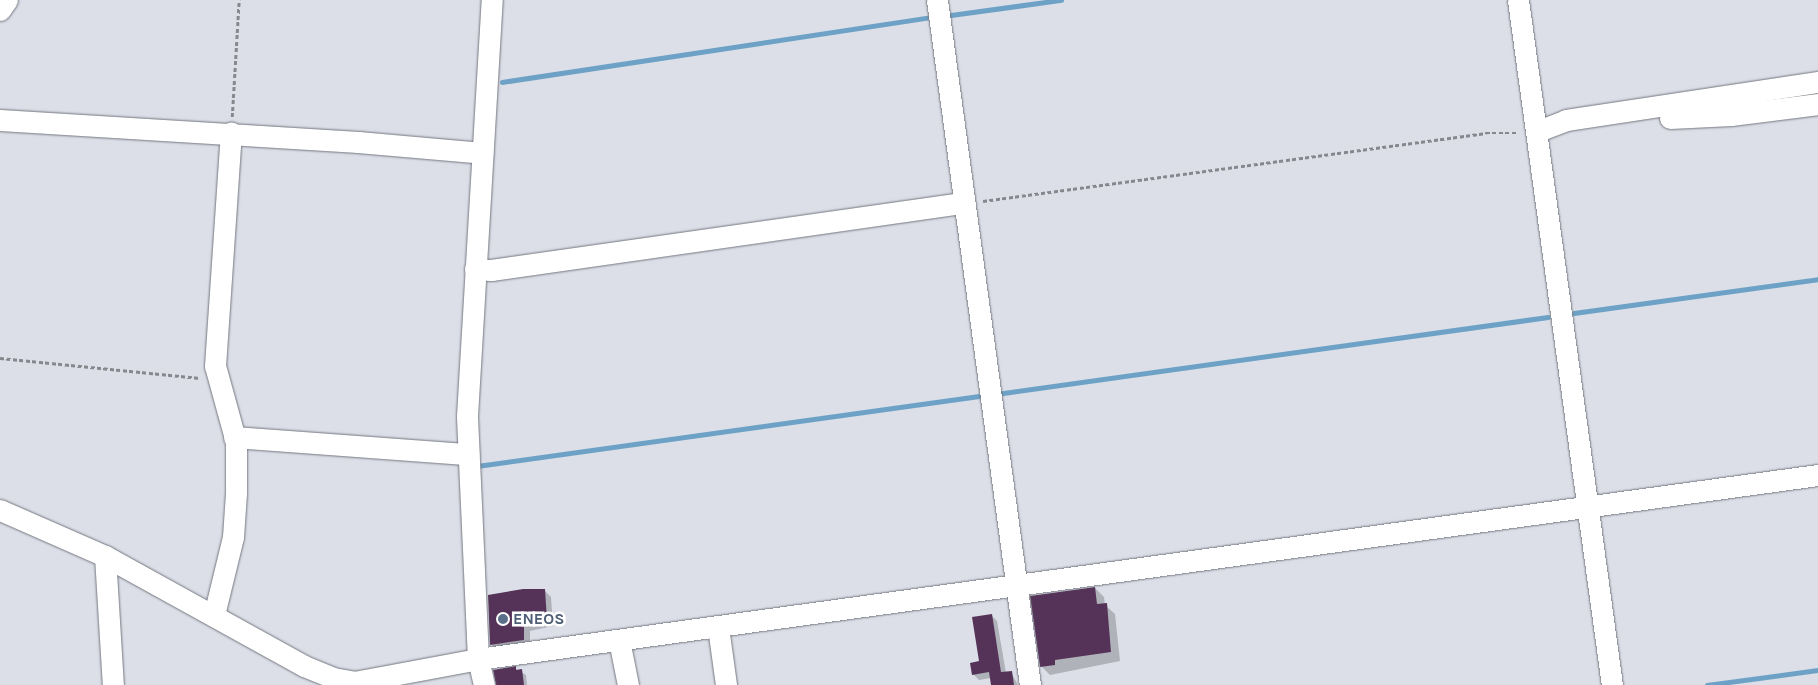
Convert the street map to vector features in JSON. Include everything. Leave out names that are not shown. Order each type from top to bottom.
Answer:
[{"type":"street","points":[[0,10],[7,0]]},
{"type":"street","points":[[484,685],[478,659],[468,454],[469,361],[492,0]]},
{"type":"street","points":[[937,0],[1030,685]]},
{"type":"street","points":[[1518,0],[1538,131],[1612,685]]},
{"type":"street","points":[[1538,131],[1566,120],[1818,82]]},
{"type":"street","points":[[1538,131],[1654,119],[1732,115],[1818,104]]},
{"type":"street","points":[[0,120],[231,133],[483,153]]},
{"type":"street","points":[[214,615],[233,537],[234,437],[215,366],[231,133]]},
{"type":"street","points":[[476,269],[492,270],[964,203]]},
{"type":"street","points":[[234,437],[468,454]]},
{"type":"street","points":[[0,510],[106,556],[304,666],[355,682],[478,659],[1017,587],[1589,505],[1818,475]]},
{"type":"street","points":[[106,556],[113,685]]},
{"type":"street","points":[[718,627],[726,685]]},
{"type":"street","points":[[620,640],[628,685]]},
{"type":"path","points":[[231,133],[239,0]]},
{"type":"path","points":[[964,203],[1476,134],[1538,131]]},
{"type":"path","points":[[0,358],[219,380]]},
{"type":"building","points":[[1095,587],[1097,604],[1107,603],[1111,652],[1055,660],[1055,665],[1040,667],[1030,596]]},
{"type":"building","name":"ENEOS","points":[[523,589],[545,589],[547,620],[524,625],[524,640],[490,645],[488,595]]},
{"type":"building","points":[[992,614],[1001,672],[1012,671],[1014,685],[991,685],[989,672],[972,675],[970,663],[979,661],[972,617]]},
{"type":"building","points":[[516,666],[516,670],[522,669],[524,685],[496,685],[493,670]]},
{"type":"waterway","points":[[951,15],[1061,0]]},
{"type":"waterway","points":[[502,82],[927,18]]},
{"type":"waterway","points":[[1574,313],[1818,279]]},
{"type":"waterway","points":[[996,394],[1548,317]]},
{"type":"waterway","points":[[477,466],[986,395]]},
{"type":"waterway","points":[[1707,685],[1818,670]]},
{"type":"place","name":"ENEOS","points":[[503,619]]}]
